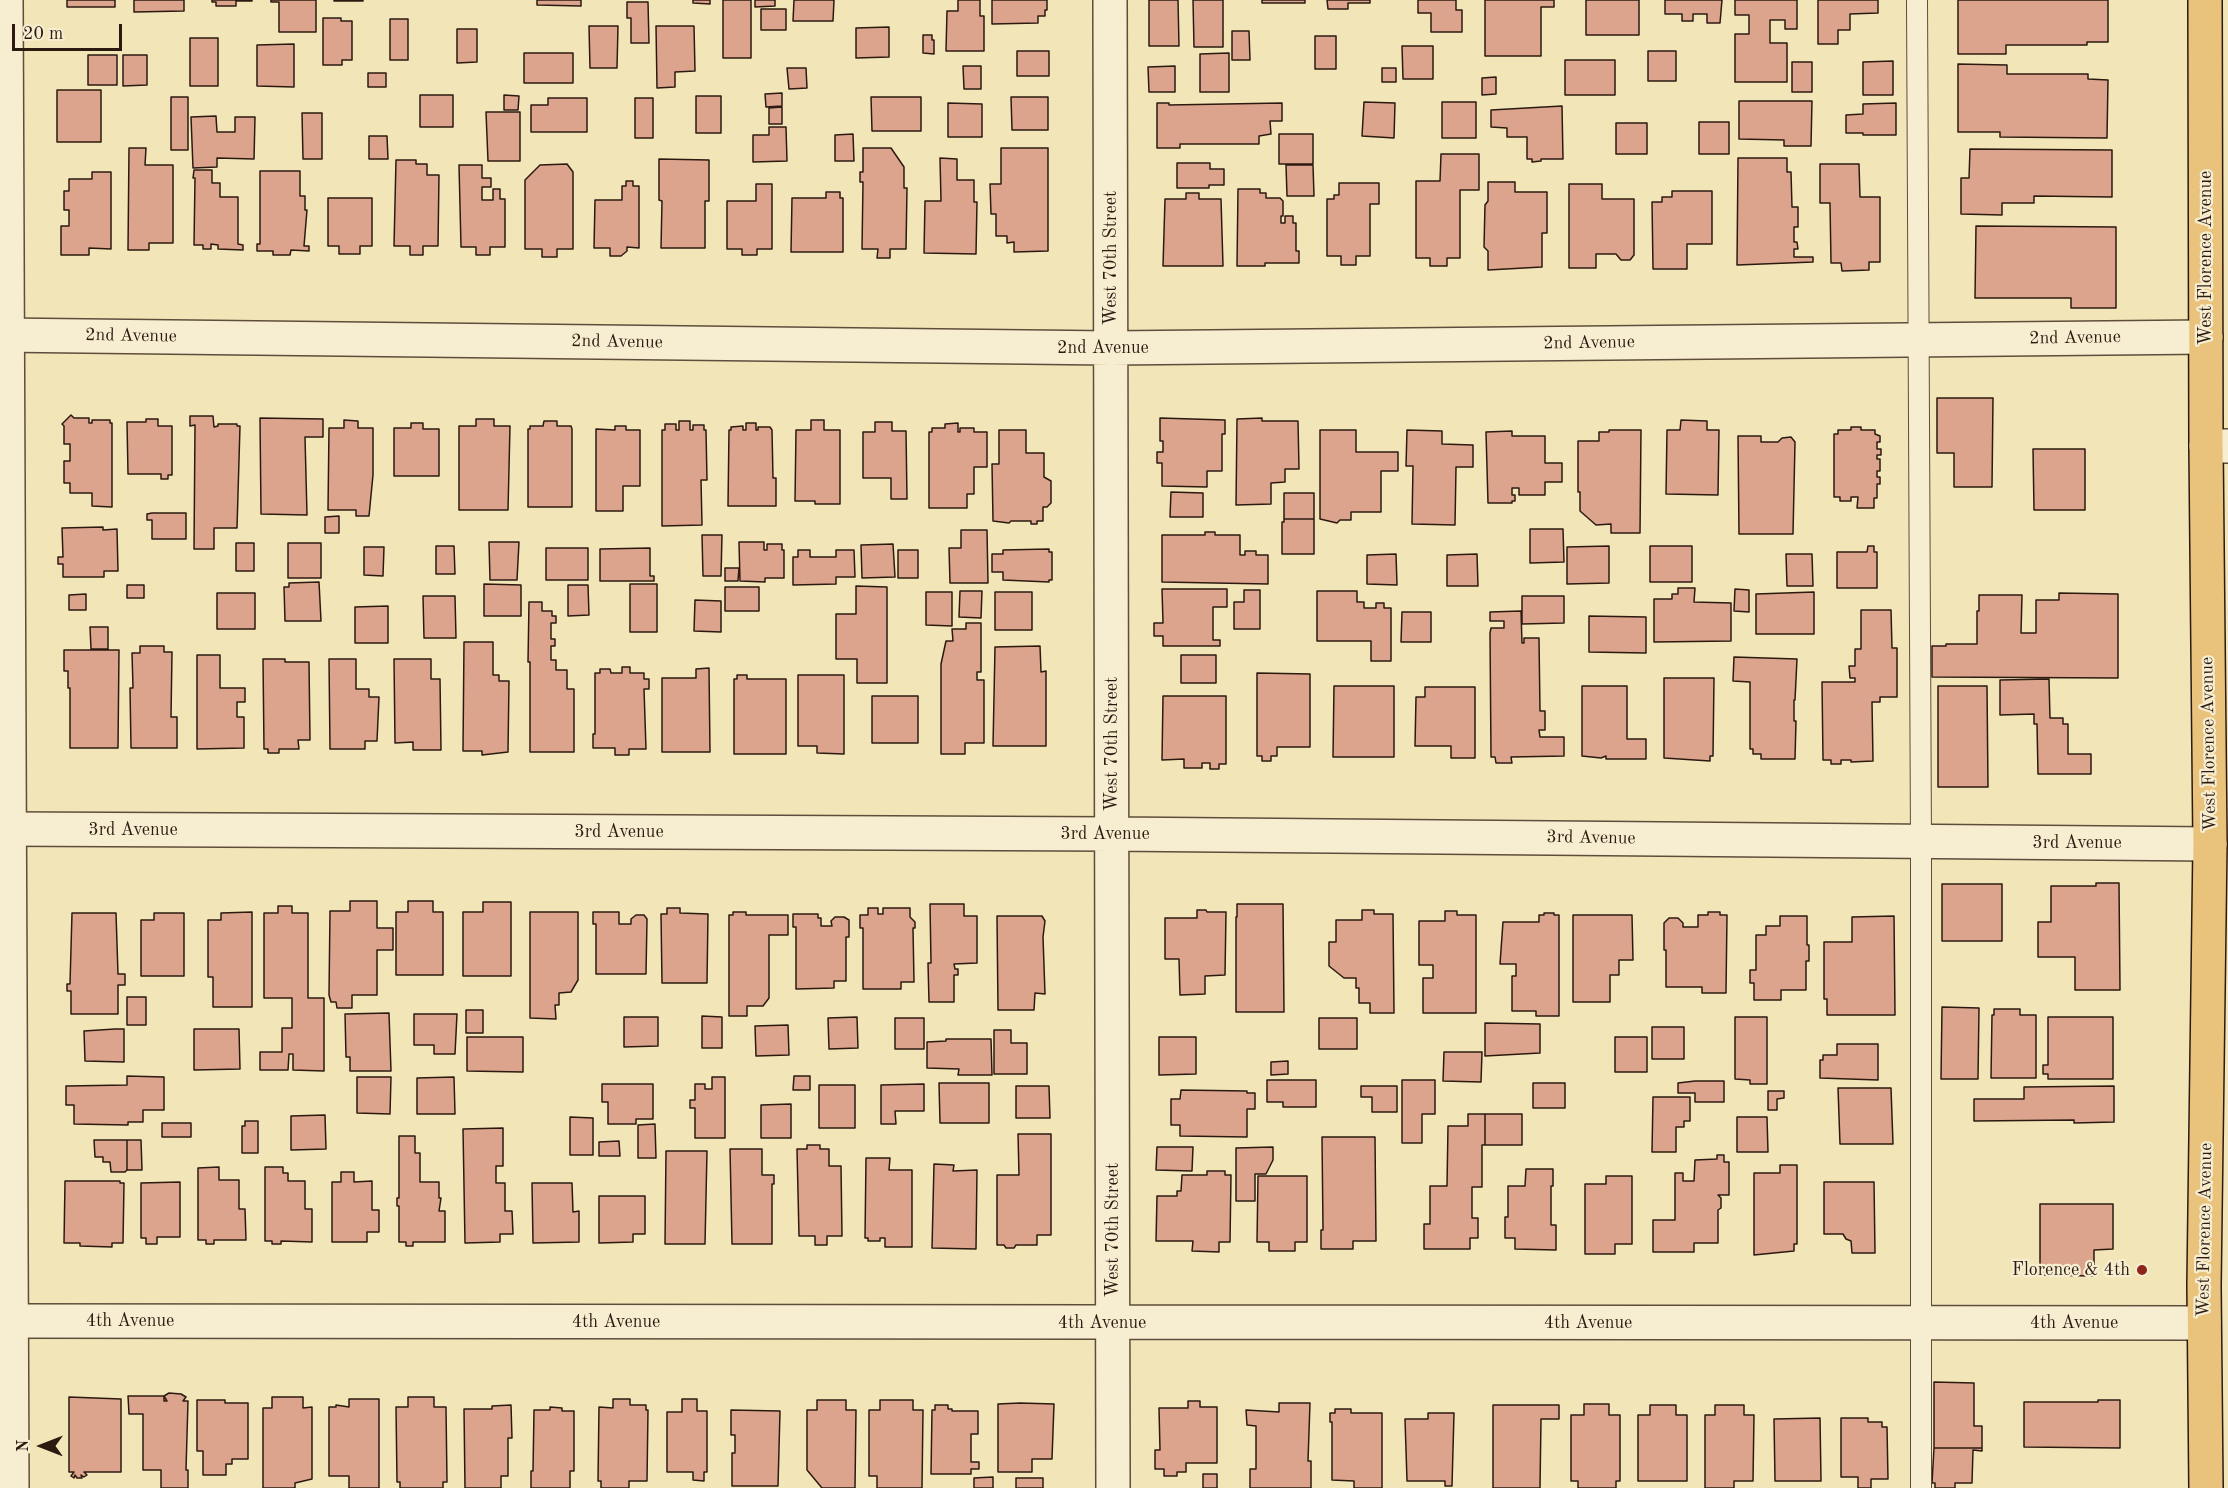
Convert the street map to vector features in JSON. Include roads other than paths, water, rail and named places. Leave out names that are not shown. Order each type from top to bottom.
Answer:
[{"type":"main road","name":"West Florence Avenue","points":[[2205,0],[2206,337],[2217,446],[2204,1323],[2206,1488]]},
{"type":"street","points":[[6,0],[3,335],[6,1321],[12,1488]]},
{"type":"street","name":"West 70th Street","points":[[1110,0],[1113,1488]]},
{"type":"street","name":"2nd Avenue","points":[[3,335],[1111,348],[2206,337]]},
{"type":"street","name":"3rd Avenue","points":[[5,829],[1112,834],[2210,844]]},
{"type":"street","name":"4th Avenue","points":[[6,1321],[2204,1323]]},
{"type":"lane","points":[[1917,0],[1922,842],[1921,1488]]},
{"type":"place","name":"Florence & 4th","points":[[2142,1270]]}]
